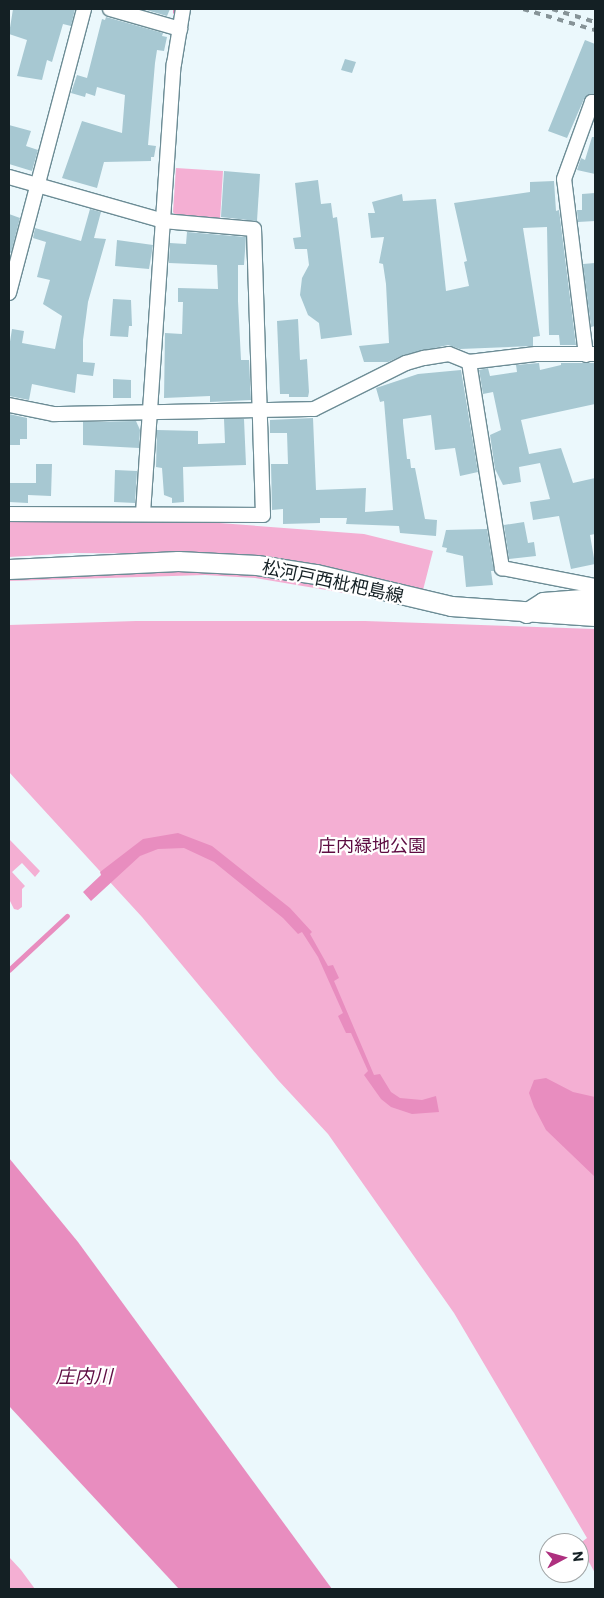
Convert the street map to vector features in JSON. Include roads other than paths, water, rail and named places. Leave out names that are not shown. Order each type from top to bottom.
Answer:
[{"type":"main road","name":"松河戸西枇杷島線","points":[[9,568],[178,561],[257,564],[325,576],[451,606],[526,614],[595,616]]},
{"type":"main road","points":[[526,614],[543,602],[595,598]]},
{"type":"street","points":[[9,294],[84,9]]},
{"type":"street","points":[[110,9],[180,29]]},
{"type":"street","points":[[142,513],[174,64],[184,9]]},
{"type":"street","points":[[9,405],[54,414],[314,410],[406,363],[424,358],[449,354],[469,362],[536,354],[591,354],[564,179],[592,102],[595,103]]},
{"type":"street","points":[[9,177],[163,221],[254,229],[263,515],[142,513],[9,514]]},
{"type":"street","points":[[469,362],[502,568],[595,586]]},
{"type":"water","points":[[178,833],[212,846],[290,908],[312,932],[310,934],[328,966],[333,965],[339,978],[334,981],[374,1075],[380,1074],[391,1092],[400,1098],[422,1100],[436,1096],[439,1112],[412,1114],[391,1107],[381,1099],[364,1075],[368,1071],[351,1033],[346,1033],[338,1016],[343,1013],[318,957],[302,932],[298,934],[283,918],[214,862],[184,848],[158,849],[140,856],[91,901],[83,892],[101,875],[100,872],[143,839]]},
{"type":"water","points":[[546,1078],[573,1092],[595,1097],[595,1177],[546,1130],[534,1107],[529,1093],[534,1080]]},
{"type":"water","name":"庄内川","points":[[9,1158],[78,1242],[332,1589],[179,1589],[9,1406]]},
{"type":"waterway","points":[[9,970],[67,916]]},
{"type":"railway","points":[[523,9],[595,30]]},
{"type":"railway","points":[[552,9],[595,22]]},
{"type":"park label","name":"庄内緑地公園","points":[[372,845]]}]
